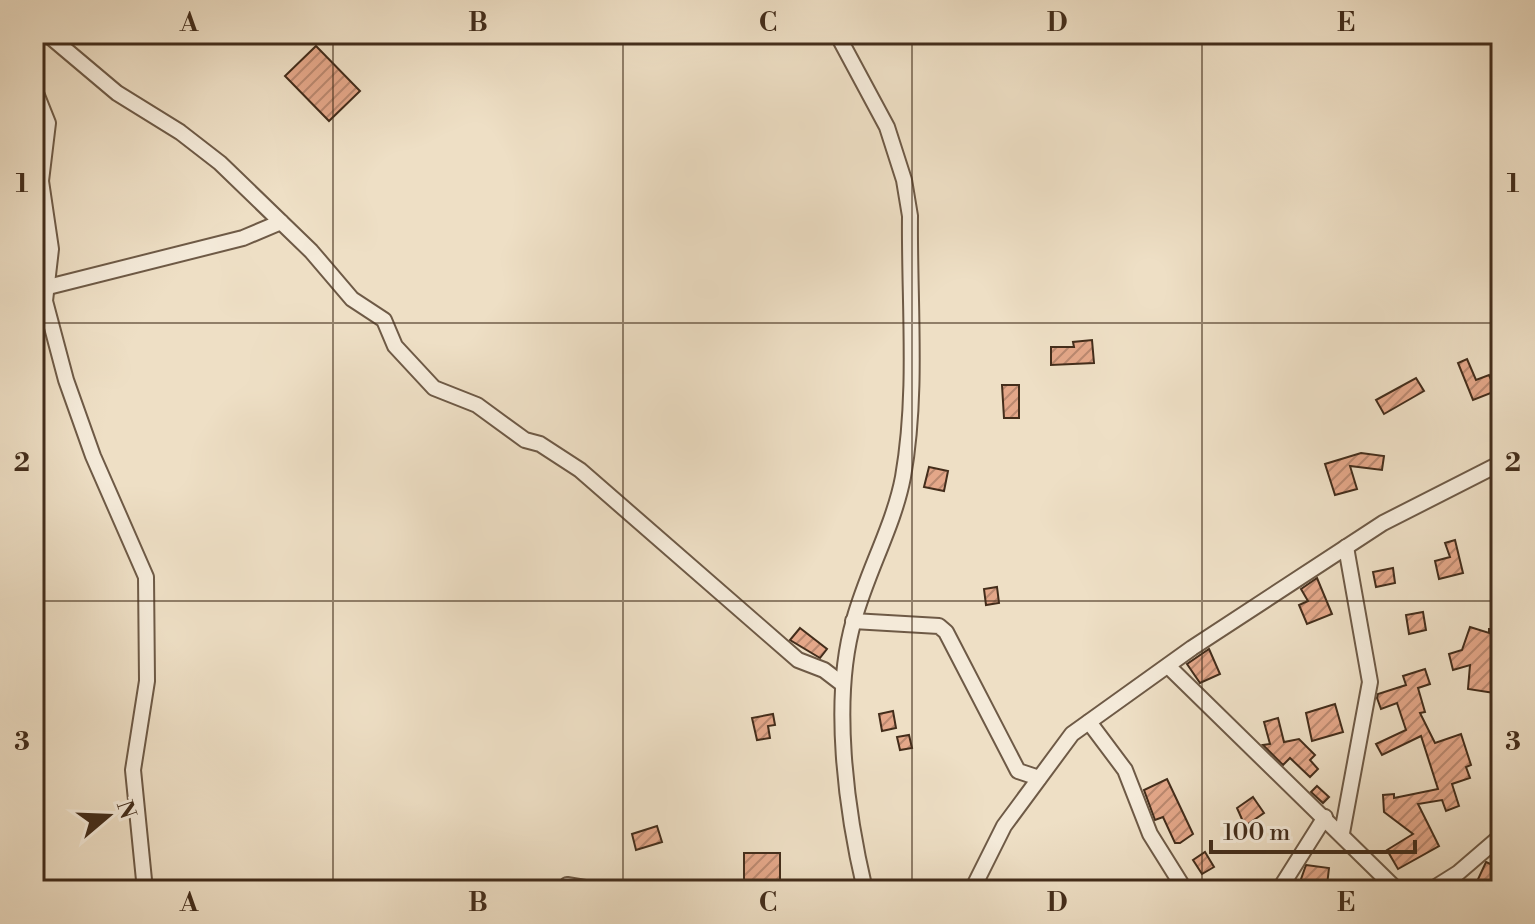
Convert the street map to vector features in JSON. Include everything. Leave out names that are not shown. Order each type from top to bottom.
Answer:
[{"type":"street","points":[[47,34],[117,93],[180,132],[220,163],[281,222],[352,299],[384,320],[395,346],[434,388],[477,405],[525,440],[540,444],[580,470],[798,660],[824,670],[841,683]]},
{"type":"street","points":[[837,34],[887,127],[904,180],[910,216],[909,440],[902,481],[853,621],[841,683],[853,824],[865,890]]},
{"type":"street","points":[[34,88],[48,123],[41,181],[51,249],[44,288],[66,380],[108,496],[146,577],[147,681],[133,770],[145,890]]},
{"type":"street","points":[[44,288],[243,238],[281,222]]},
{"type":"street","points":[[972,890],[1004,826],[1072,734],[1346,547],[1436,493],[1501,463]]},
{"type":"street","points":[[1342,833],[1370,682],[1346,547]]},
{"type":"street","points":[[853,621],[939,626],[946,632],[1018,771],[1039,778]]},
{"type":"street","points":[[1168,666],[1397,890]]},
{"type":"street","points":[[1089,722],[1125,770],[1150,834],[1185,890]]},
{"type":"street","points":[[1279,890],[1325,817]]},
{"type":"street","points":[[1431,890],[1458,873],[1501,836]]},
{"type":"street","points":[[567,885],[597,890]]},
{"type":"building","points":[[316,46],[360,91],[329,121],[285,76]]},
{"type":"building","points":[[1092,340],[1094,363],[1051,365],[1051,347],[1074,347],[1073,342]]},
{"type":"building","points":[[1467,359],[1476,380],[1489,375],[1496,391],[1473,400],[1458,363]]},
{"type":"building","points":[[1416,378],[1424,391],[1384,414],[1376,400]]},
{"type":"building","points":[[1002,385],[1019,385],[1019,418],[1004,418]]},
{"type":"building","points":[[1361,453],[1384,456],[1382,470],[1350,466],[1357,489],[1335,495],[1325,464]]},
{"type":"building","points":[[929,467],[948,471],[944,491],[924,487]]},
{"type":"building","points":[[1455,540],[1463,573],[1439,579],[1435,561],[1450,557],[1445,543]]},
{"type":"building","points":[[1393,568],[1395,583],[1376,587],[1373,572]]},
{"type":"building","points":[[1317,578],[1332,614],[1307,624],[1299,605],[1308,601],[1301,589]]},
{"type":"building","points":[[997,587],[999,603],[986,605],[984,589]]},
{"type":"building","points":[[1423,612],[1426,630],[1409,634],[1406,615]]},
{"type":"building","points":[[1470,627],[1489,633],[1489,629],[1501,629],[1501,694],[1468,689],[1470,665],[1453,670],[1449,654],[1462,650]]},
{"type":"building","points":[[800,628],[827,649],[820,658],[790,640]]},
{"type":"building","points":[[1209,649],[1220,674],[1200,683],[1187,664]]},
{"type":"building","points":[[1425,669],[1430,684],[1418,688],[1425,712],[1420,713],[1435,743],[1461,734],[1471,765],[1466,767],[1470,778],[1452,784],[1459,806],[1446,811],[1442,800],[1418,804],[1439,846],[1398,869],[1387,850],[1413,834],[1384,812],[1383,795],[1394,794],[1394,798],[1438,789],[1421,736],[1382,755],[1376,744],[1406,730],[1397,703],[1381,709],[1377,698],[1378,694],[1406,685],[1403,676]]},
{"type":"building","points":[[1335,704],[1343,732],[1312,741],[1306,713]]},
{"type":"building","points":[[893,711],[896,728],[882,731],[879,714]]},
{"type":"building","points":[[773,714],[775,725],[768,726],[770,738],[757,740],[752,718]]},
{"type":"building","points":[[1278,718],[1284,742],[1299,739],[1315,755],[1310,760],[1318,769],[1310,777],[1290,758],[1283,765],[1263,745],[1270,744],[1264,722]]},
{"type":"building","points":[[909,735],[912,748],[900,750],[897,737]]},
{"type":"building","points":[[1167,779],[1193,834],[1180,843],[1175,843],[1163,817],[1155,820],[1144,790]]},
{"type":"building","points":[[1317,786],[1329,797],[1323,803],[1311,792]]},
{"type":"building","points":[[1253,797],[1264,813],[1245,826],[1237,808]]},
{"type":"building","points":[[657,826],[662,842],[636,850],[632,834]]},
{"type":"building","points":[[1205,852],[1214,867],[1202,874],[1193,860]]},
{"type":"building","points":[[744,853],[780,853],[780,890],[744,890]]},
{"type":"building","points":[[1486,862],[1495,866],[1492,873],[1498,875],[1491,890],[1473,890]]},
{"type":"building","points":[[1306,865],[1329,868],[1327,885],[1300,882]]}]
